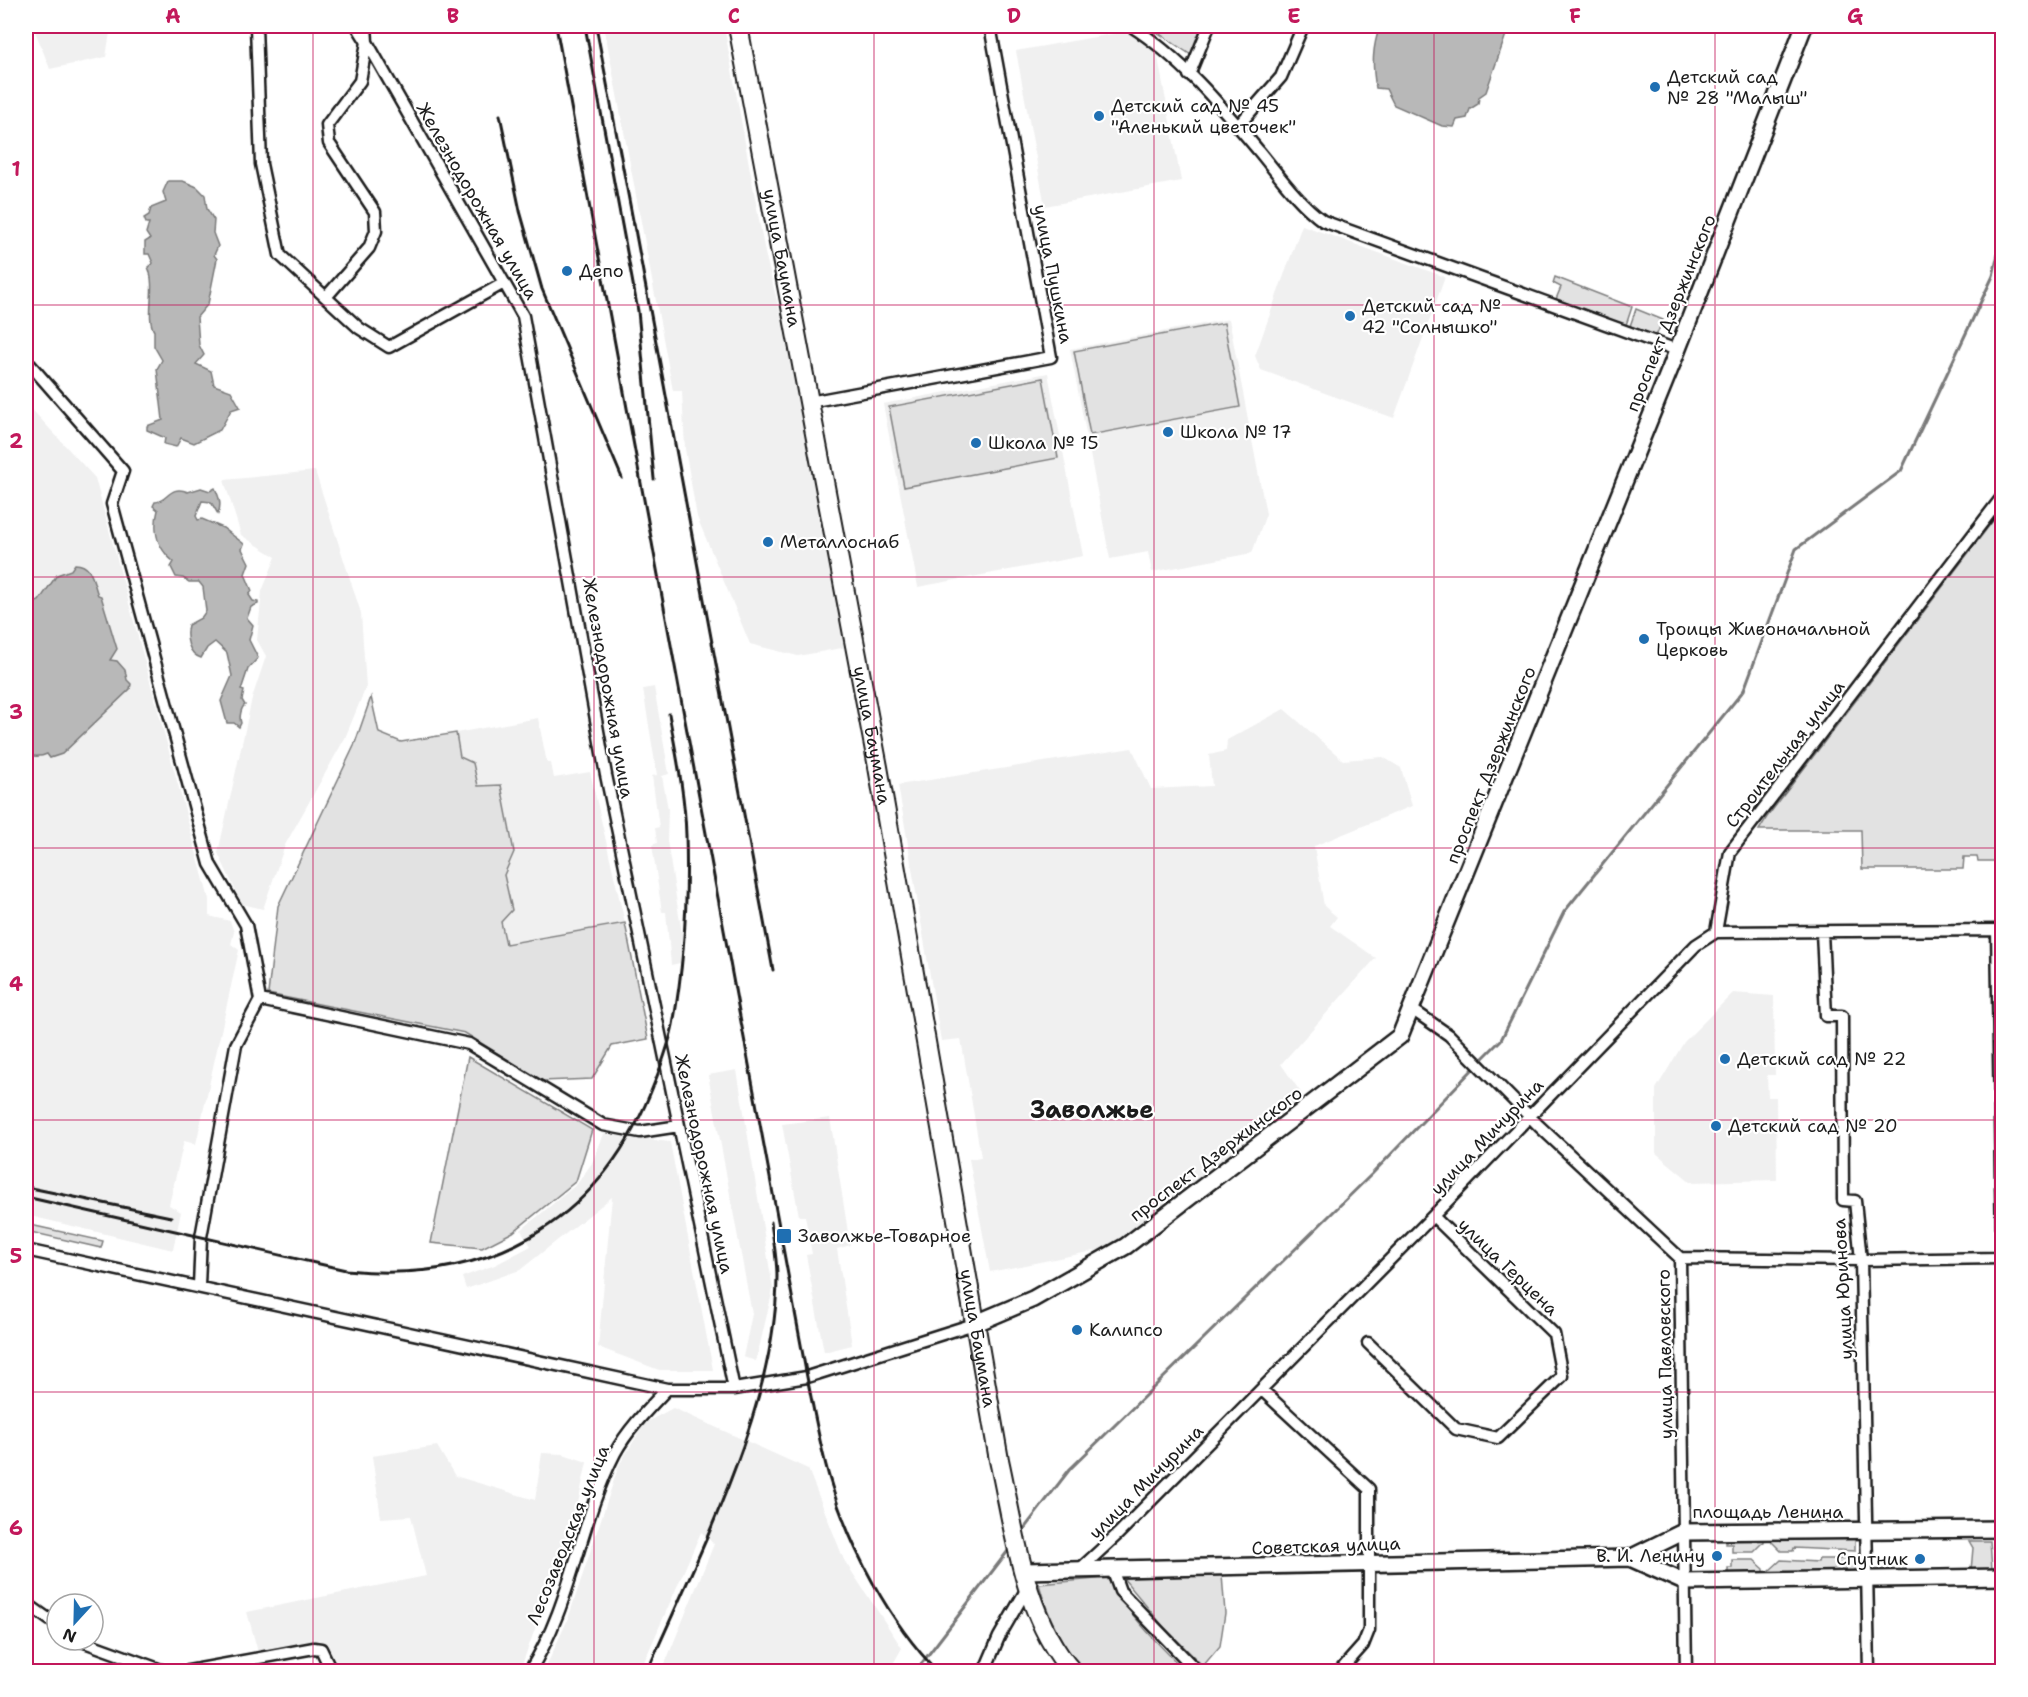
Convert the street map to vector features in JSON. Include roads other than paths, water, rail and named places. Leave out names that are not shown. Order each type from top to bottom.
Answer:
[{"type":"main road","name":"улица Баумана","points":[[738,26],[924,1023],[974,1324],[997,1446],[1027,1578],[1043,1627],[1073,1671]]},
{"type":"street","points":[[256,26],[261,165],[280,255],[359,328],[389,347],[504,283]]},
{"type":"street","points":[[327,296],[369,248],[376,231],[375,212],[329,143],[327,125],[360,81],[367,42],[357,26]]},
{"type":"street","name":"Железнодорожная улица","points":[[366,26],[367,42],[523,316],[606,775],[734,1389]]},
{"type":"street","name":"улица Пушкина","points":[[809,402],[1052,357],[990,26]]},
{"type":"street","points":[[1131,26],[1156,42],[1238,126],[1305,206],[1323,221],[1677,350]]},
{"type":"street","points":[[1188,75],[1209,26]]},
{"type":"street","points":[[1238,126],[1281,77],[1303,26]]},
{"type":"street","name":"проспект Дзержинского","points":[[974,1324],[1033,1299],[1126,1246],[1393,1044],[1413,1010],[1804,26]]},
{"type":"street","points":[[26,360],[123,471],[112,504],[210,864],[246,925],[260,1000],[236,1045],[201,1237],[199,1286]]},
{"type":"street","name":"Строительная улица","points":[[1716,932],[1730,852],[2002,497]]},
{"type":"street","points":[[1716,932],[2000,930],[2002,1244]]},
{"type":"street","name":"улица Мичурина","points":[[1080,1569],[1262,1390],[1696,945],[1716,932]]},
{"type":"street","name":"улица Юринова","points":[[1822,932],[1826,1016],[1842,1016],[1843,1200],[1855,1201],[1862,1260],[1869,1671]]},
{"type":"street","points":[[260,1000],[469,1044],[603,1125],[640,1132],[679,1126]]},
{"type":"street","name":"улица Павловского","points":[[1413,1010],[1449,1035],[1529,1116],[1680,1257],[1686,1671]]},
{"type":"street","name":"улица Герцена","points":[[1368,1343],[1456,1429],[1498,1438],[1562,1376],[1554,1334],[1433,1216]]},
{"type":"street","points":[[26,1250],[667,1389],[734,1389],[807,1377],[974,1324]]},
{"type":"street","points":[[1680,1257],[1862,1260],[2002,1258]]},
{"type":"street","name":"Лесозаводская улица","points":[[529,1671],[564,1598],[593,1507],[616,1452],[640,1418],[667,1389]]},
{"type":"street","points":[[1262,1390],[1369,1489],[1371,1564],[1369,1630],[1364,1645],[1339,1671]]},
{"type":"street","name":"площадь Ленина","points":[[1630,1558],[1683,1532],[2002,1529]]},
{"type":"street","points":[[1630,1558],[1684,1582],[2002,1577]]},
{"type":"street","name":"Советская улица","points":[[1027,1578],[1080,1569],[1630,1558]]},
{"type":"street","points":[[1112,1569],[1120,1591],[1198,1671]]},
{"type":"street","points":[[984,1671],[1027,1578]]},
{"type":"street","points":[[26,1603],[45,1616]]},
{"type":"street","points":[[183,1671],[314,1647],[321,1649],[332,1671]]},
{"type":"street","points":[[105,1649],[167,1671]]},
{"type":"waterway","points":[[1483,1058],[1501,1040],[1564,912],[1744,690],[1796,549],[1901,471],[1993,276],[2002,236]]},
{"type":"waterway","points":[[1020,1534],[1070,1469],[1372,1174],[1473,1069]]},
{"type":"waterway","points":[[915,1672],[1011,1547]]},
{"type":"railway","points":[[556,26],[820,1442],[838,1505],[860,1557],[887,1607],[920,1652],[938,1672]]},
{"type":"railway","points":[[585,26],[638,311],[654,479]]},
{"type":"railway","points":[[596,26],[635,231]]},
{"type":"railway","points":[[500,115],[520,211],[542,289],[622,478]]},
{"type":"railway","points":[[634,224],[773,970]]},
{"type":"railway","points":[[26,1197],[346,1270],[397,1272],[445,1267],[489,1256],[530,1237],[567,1212],[599,1179],[627,1140],[650,1094],[666,1052],[673,1025],[686,906],[686,835],[680,774],[669,714]]},
{"type":"railway","points":[[26,1187],[171,1217]]},
{"type":"railway","points":[[647,1672],[711,1529],[749,1427],[764,1376],[774,1325],[777,1276],[771,1222]]},
{"type":"place","name":"Детский сад № 28 \"Малыш\"","points":[[1655,87]]},
{"type":"place","name":"Детский сад № 45 \"Аленький цветочек\"","points":[[1099,116]]},
{"type":"place","name":"Депо","points":[[567,271]]},
{"type":"place","name":"Детский сад № 42 \"Солнышко\"","points":[[1350,316]]},
{"type":"place","name":"Школа № 17","points":[[1168,432]]},
{"type":"place","name":"Школа № 15","points":[[976,443]]},
{"type":"place","name":"Металлоснаб","points":[[768,542]]},
{"type":"place","name":"Троицы Живоначальной Церковь","points":[[1644,639]]},
{"type":"place","name":"Детский сад № 22","points":[[1725,1059]]},
{"type":"place","name":"Детский сад № 20","points":[[1716,1126]]},
{"type":"place","name":"Заволжье-Товарное","points":[[784,1236]]},
{"type":"place","name":"Калипсо","points":[[1077,1330]]},
{"type":"place","name":"В. И. Ленину","points":[[1717,1556]]},
{"type":"place","name":"Спутник","points":[[1920,1559]]},
{"type":"district","name":"Заволжье","points":[[1092,1110]]}]
